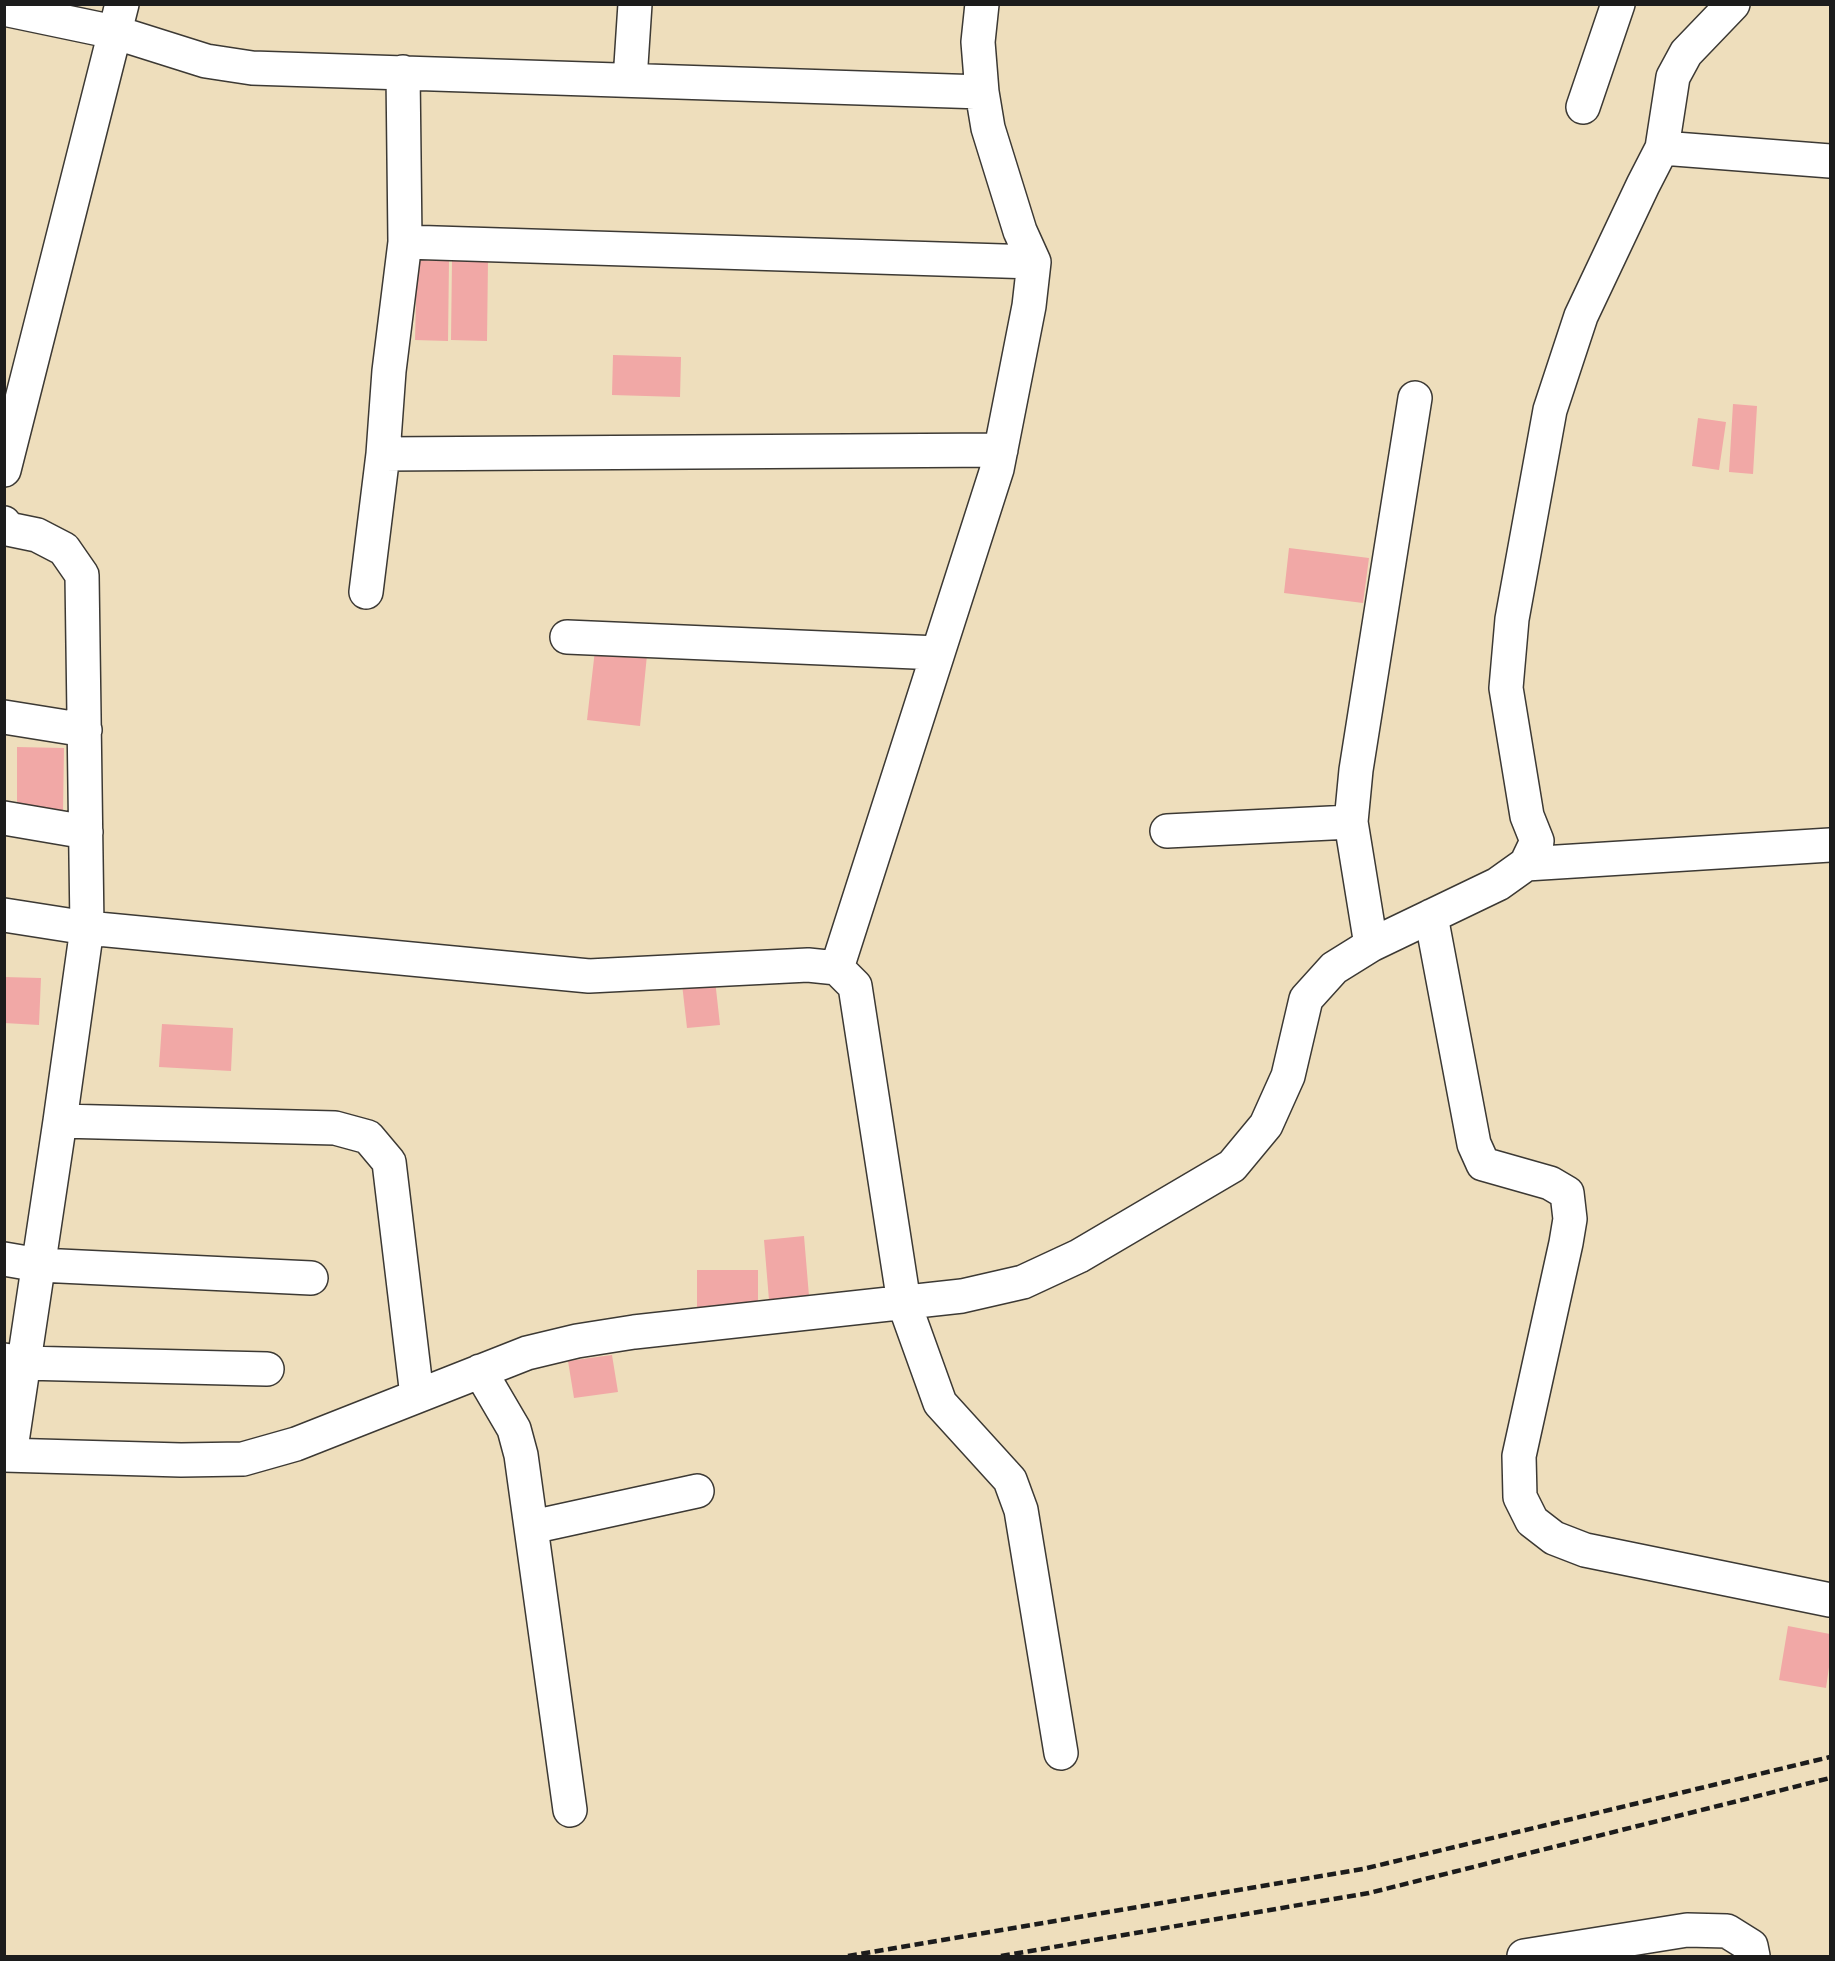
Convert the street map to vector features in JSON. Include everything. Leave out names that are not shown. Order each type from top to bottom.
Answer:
[{"type":"street","points":[[630,80],[635,4]]},
{"type":"street","points":[[837,968],[997,469],[1029,306],[1034,262],[1020,231],[991,138],[982,92],[978,42],[982,4]]},
{"type":"street","points":[[1583,107],[1618,4]]},
{"type":"street","points":[[6,527],[37,535],[64,549],[82,574],[87,928],[39,1264],[14,1362],[7,1455],[169,1460],[243,1459],[296,1444],[527,1353],[577,1341],[634,1332],[962,1296],[1023,1282],[1079,1257],[1232,1166],[1266,1125],[1288,1076],[1306,999],[1334,968],[1371,945],[1498,884],[1526,864],[1537,841],[1527,816],[1506,688],[1512,619],[1550,410],[1581,316],[1642,185],[1662,148],[1673,77],[1686,53],[1733,4]]},
{"type":"street","points":[[4,9],[118,18],[206,61],[240,66],[982,92]]},
{"type":"street","points":[[4,470],[118,18]]},
{"type":"street","points":[[366,591],[405,242],[403,72]]},
{"type":"street","points":[[1662,148],[1830,161]]},
{"type":"street","points":[[405,242],[1034,262]]},
{"type":"street","points":[[1371,945],[1351,822],[1356,770],[1415,399]]},
{"type":"street","points":[[383,454],[1001,450]]},
{"type":"street","points":[[567,637],[938,653]]},
{"type":"street","points":[[4,717],[85,730]]},
{"type":"street","points":[[4,818],[86,832]]},
{"type":"street","points":[[1167,831],[1351,822]]},
{"type":"street","points":[[1526,864],[1830,845]]},
{"type":"street","points":[[4,915],[87,928],[588,976],[808,965],[837,968],[855,986],[904,1303],[940,1403],[1010,1480],[1021,1510],[1061,1753]]},
{"type":"street","points":[[1431,916],[1473,1144],[1483,1164],[1550,1184],[1567,1193],[1570,1219],[1519,1456],[1520,1497],[1532,1521],[1554,1538],[1585,1550],[1830,1600]]},
{"type":"street","points":[[60,1121],[335,1128],[368,1137],[389,1162],[417,1396]]},
{"type":"street","points":[[4,1259],[39,1264],[310,1278]]},
{"type":"street","points":[[14,1362],[267,1369]]},
{"type":"street","points":[[480,1371],[514,1429],[525,1480],[570,1810]]},
{"type":"street","points":[[532,1527],[697,1491]]},
{"type":"street","points":[[1524,1956],[1687,1930],[1728,1930],[1751,1946],[1753,1956]]},
{"type":"building","points":[[417,260],[449,261],[448,341],[415,340]]},
{"type":"building","points":[[452,260],[488,260],[487,341],[451,340]]},
{"type":"building","points":[[613,355],[681,357],[680,397],[612,395]]},
{"type":"building","points":[[1733,404],[1757,406],[1753,474],[1729,472]]},
{"type":"building","points":[[1698,418],[1726,422],[1719,470],[1692,466]]},
{"type":"building","points":[[1289,548],[1369,558],[1363,603],[1284,593]]},
{"type":"building","points":[[595,650],[647,655],[640,726],[587,720]]},
{"type":"building","points":[[17,747],[64,748],[63,812],[17,812]]},
{"type":"building","points":[[4,977],[41,978],[39,1025],[4,1023]]},
{"type":"building","points":[[715,980],[720,1025],[687,1028],[682,984]]},
{"type":"building","points":[[162,1024],[233,1028],[231,1071],[159,1067]]},
{"type":"building","points":[[804,1236],[810,1308],[770,1312],[764,1240]]},
{"type":"building","points":[[697,1270],[758,1270],[758,1311],[697,1312]]},
{"type":"building","points":[[612,1355],[618,1392],[574,1398],[568,1361]]},
{"type":"building","points":[[1788,1626],[1830,1634],[1830,1660],[1826,1688],[1779,1680]]},
{"type":"railway","points":[[848,1956],[1363,1869],[1830,1757]]},
{"type":"railway","points":[[1001,1956],[1369,1893],[1830,1778]]}]
